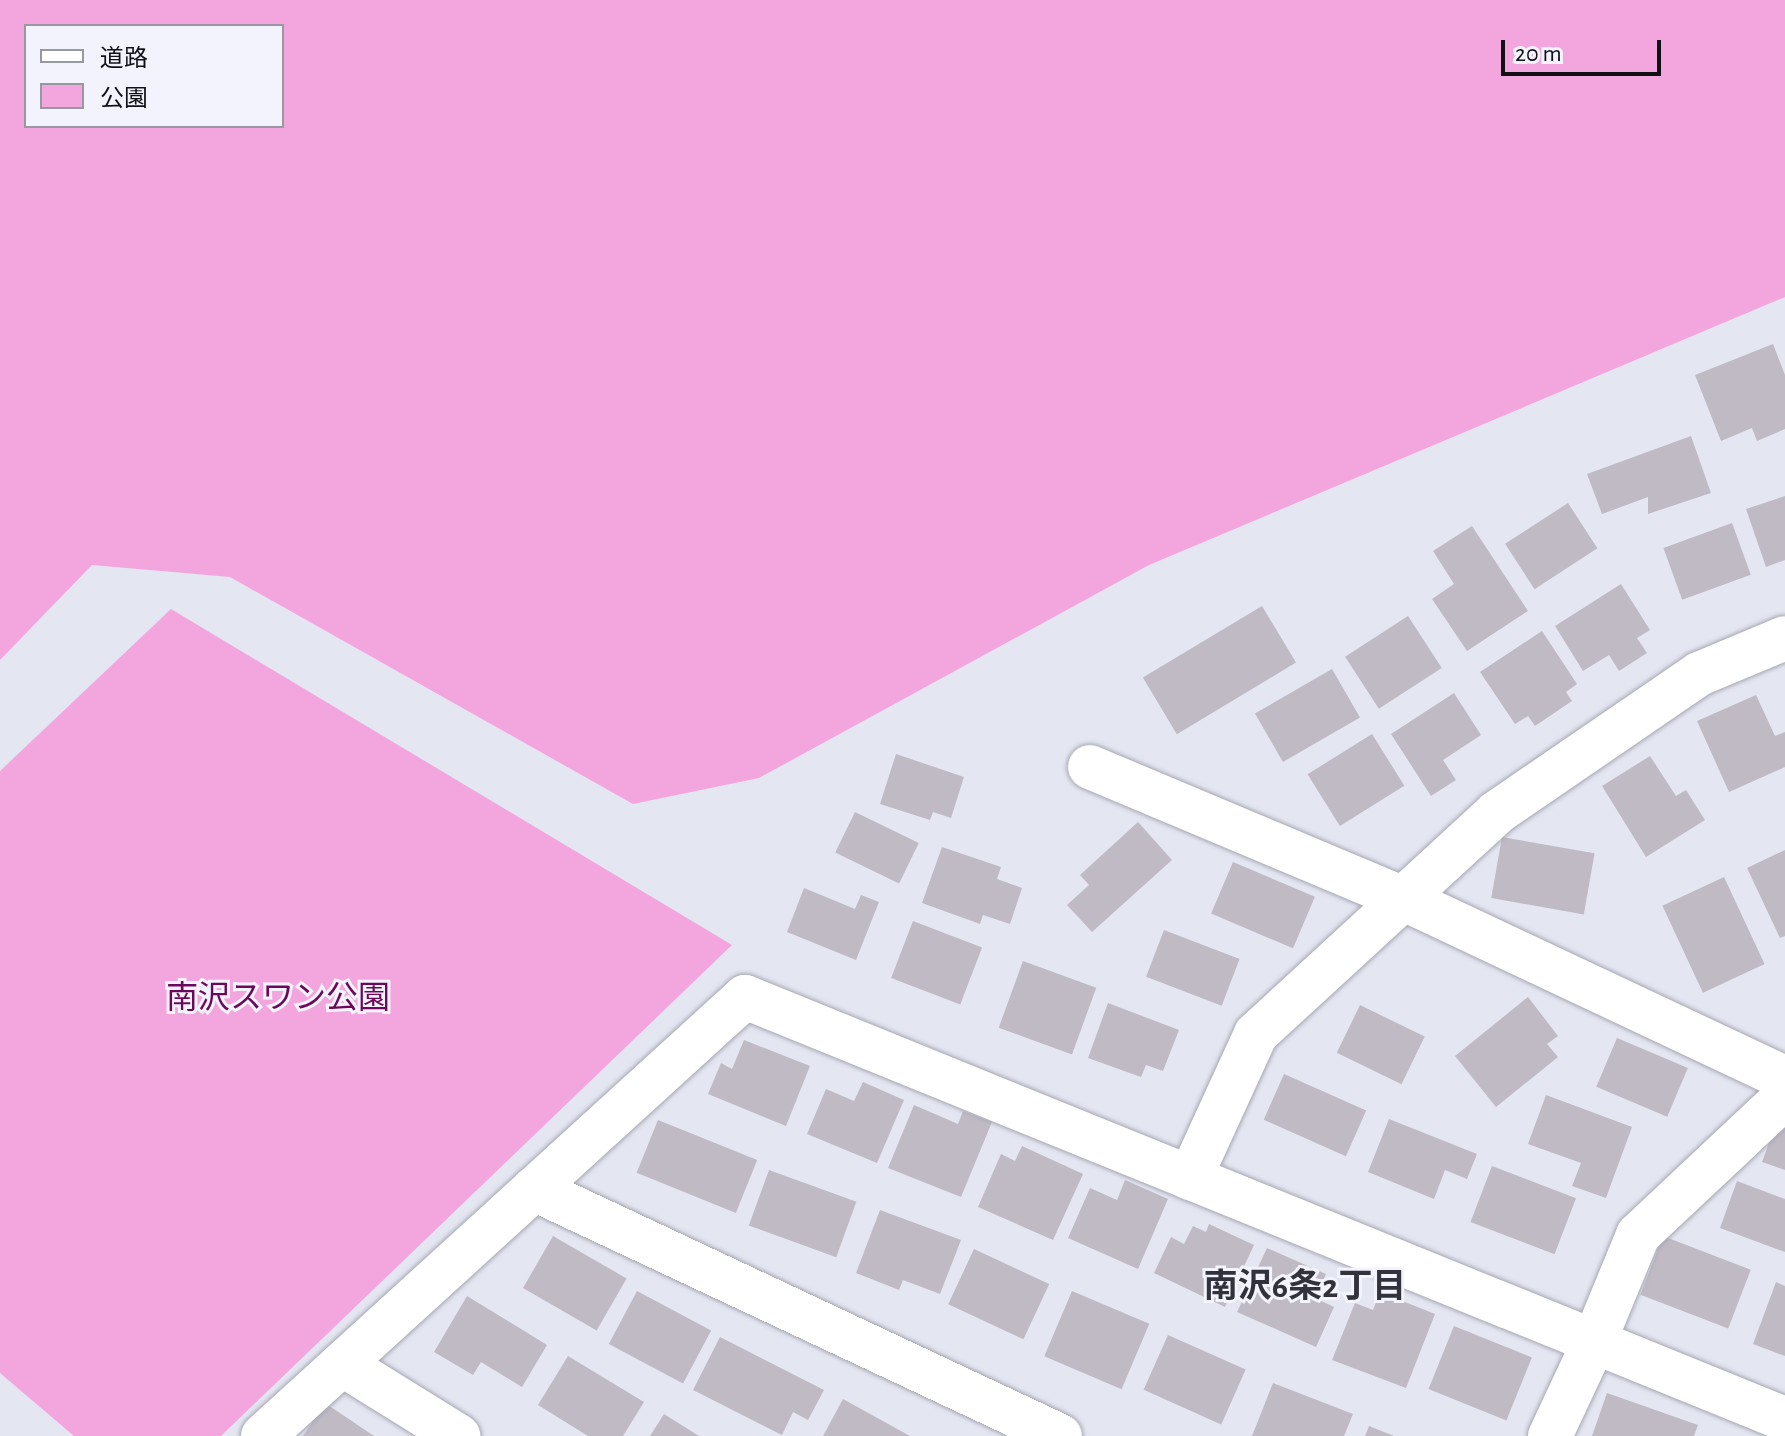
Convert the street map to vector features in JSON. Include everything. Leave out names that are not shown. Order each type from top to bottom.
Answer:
[{"type":"street","points":[[1190,1178],[1256,1034],[1402,898],[1496,813],[1699,674],[1785,638]]},
{"type":"street","points":[[1090,767],[1402,898],[1785,1078]]},
{"type":"street","points":[[263,1436],[745,997],[1785,1419]]},
{"type":"street","points":[[1550,1436],[1594,1342],[1638,1235],[1785,1097]]},
{"type":"street","points":[[534,1189],[1060,1436]]},
{"type":"street","points":[[342,1364],[458,1436]]},
{"type":"green space","points":[[0,0],[1785,0],[1785,297],[1149,565],[759,778],[633,804],[230,577],[92,565],[0,660]]},
{"type":"green space","name":"南沢スワン公園","points":[[171,609],[732,945],[221,1436],[74,1436],[0,1373],[0,771]]},
{"type":"building","points":[[1773,344],[1785,375],[1785,429],[1757,441],[1752,428],[1721,441],[1695,375]]},
{"type":"building","points":[[1691,436],[1711,493],[1648,514],[1648,497],[1602,514],[1587,474]]},
{"type":"building","points":[[1785,496],[1785,560],[1766,567],[1746,509]]},
{"type":"building","points":[[1568,503],[1597,548],[1535,589],[1505,544]]},
{"type":"building","points":[[1732,523],[1751,575],[1682,600],[1663,548]]},
{"type":"building","points":[[1472,526],[1528,611],[1467,651],[1432,599],[1454,584],[1433,551]]},
{"type":"building","points":[[1621,584],[1650,630],[1637,638],[1647,653],[1619,671],[1609,655],[1583,671],[1555,626]]},
{"type":"building","points":[[1262,606],[1296,663],[1177,734],[1143,678]]},
{"type":"building","points":[[1408,616],[1442,668],[1379,709],[1345,657]]},
{"type":"building","points":[[1542,631],[1577,684],[1566,692],[1572,701],[1535,726],[1528,716],[1515,724],[1480,672]]},
{"type":"building","points":[[1332,669],[1360,717],[1283,762],[1255,714]]},
{"type":"building","points":[[1454,693],[1481,735],[1443,760],[1456,780],[1431,796],[1391,734]]},
{"type":"building","points":[[1756,695],[1775,736],[1785,732],[1785,767],[1729,792],[1697,721]]},
{"type":"building","points":[[1372,734],[1404,786],[1340,826],[1308,774]]},
{"type":"building","points":[[896,754],[964,777],[951,818],[933,812],[930,820],[880,804]]},
{"type":"building","points":[[1650,756],[1676,796],[1686,790],[1705,820],[1646,857],[1602,786]]},
{"type":"building","points":[[855,812],[919,843],[899,884],[835,852]]},
{"type":"building","points":[[1138,822],[1172,860],[1092,932],[1067,905],[1089,885],[1080,875]]},
{"type":"building","points":[[1502,837],[1595,853],[1584,914],[1491,898]]},
{"type":"building","points":[[942,847],[1001,867],[997,879],[1022,888],[1010,924],[983,915],[980,924],[922,903]]},
{"type":"building","points":[[1785,850],[1785,936],[1780,938],[1747,868]]},
{"type":"building","points":[[1233,862],[1315,897],[1293,948],[1211,914]]},
{"type":"building","points":[[1724,877],[1765,964],[1703,993],[1662,906]]},
{"type":"building","points":[[804,888],[855,909],[861,895],[879,902],[856,960],[787,932]]},
{"type":"building","points":[[913,921],[982,948],[960,1004],[891,978]]},
{"type":"building","points":[[1164,930],[1240,959],[1222,1006],[1146,977]]},
{"type":"building","points":[[1023,961],[1096,988],[1072,1054],[999,1028]]},
{"type":"building","points":[[1528,997],[1558,1036],[1547,1044],[1558,1057],[1496,1107],[1455,1056]]},
{"type":"building","points":[[1108,1003],[1179,1030],[1163,1071],[1146,1065],[1141,1077],[1088,1058]]},
{"type":"building","points":[[1360,1005],[1425,1037],[1401,1084],[1337,1053]]},
{"type":"building","points":[[1617,1038],[1688,1068],[1667,1117],[1596,1087]]},
{"type":"building","points":[[744,1040],[810,1066],[786,1126],[708,1094],[721,1063],[732,1069]]},
{"type":"building","points":[[1284,1074],[1366,1111],[1346,1156],[1264,1120]]},
{"type":"building","points":[[863,1082],[904,1100],[877,1163],[807,1134],[826,1089],[854,1101]]},
{"type":"building","points":[[1546,1095],[1632,1127],[1606,1198],[1572,1186],[1581,1163],[1528,1144]]},
{"type":"building","points":[[914,1105],[958,1124],[963,1111],[992,1122],[961,1197],[888,1168]]},
{"type":"building","points":[[1389,1119],[1477,1154],[1467,1179],[1445,1170],[1434,1199],[1368,1172]]},
{"type":"building","points":[[658,1120],[757,1160],[736,1213],[637,1173]]},
{"type":"building","points":[[1776,1124],[1785,1127],[1785,1170],[1762,1162]]},
{"type":"building","points":[[1022,1146],[1083,1174],[1053,1240],[978,1207],[1001,1154],[1015,1161]]},
{"type":"building","points":[[1492,1166],[1576,1198],[1555,1254],[1470,1222]]},
{"type":"building","points":[[769,1170],[856,1202],[836,1257],[749,1225]]},
{"type":"building","points":[[1125,1180],[1168,1199],[1138,1269],[1068,1238],[1090,1188],[1117,1200]]},
{"type":"building","points":[[1737,1181],[1785,1199],[1785,1252],[1720,1228]]},
{"type":"building","points":[[880,1210],[961,1240],[940,1294],[903,1280],[899,1290],[856,1273]]},
{"type":"building","points":[[1209,1224],[1254,1245],[1225,1307],[1154,1273],[1171,1237],[1184,1244],[1193,1226],[1206,1232]]},
{"type":"building","points":[[553,1236],[627,1278],[597,1330],[523,1288]]},
{"type":"building","points":[[1663,1236],[1751,1270],[1728,1329],[1640,1295]]},
{"type":"building","points":[[1267,1248],[1326,1274],[1315,1298],[1334,1307],[1316,1347],[1237,1312]]},
{"type":"building","points":[[974,1249],[1049,1284],[1023,1339],[948,1304]]},
{"type":"building","points":[[1776,1282],[1785,1286],[1785,1356],[1753,1344]]},
{"type":"building","points":[[637,1291],[711,1330],[683,1383],[609,1344]]},
{"type":"building","points":[[1072,1291],[1149,1324],[1122,1389],[1044,1356]]},
{"type":"building","points":[[1380,1292],[1435,1314],[1406,1388],[1332,1360],[1355,1303],[1373,1310]]},
{"type":"building","points":[[467,1296],[547,1345],[522,1387],[481,1362],[473,1375],[434,1352]]},
{"type":"building","points":[[1454,1326],[1532,1357],[1506,1421],[1429,1389]]},
{"type":"building","points":[[1168,1335],[1246,1370],[1221,1424],[1144,1390]]},
{"type":"building","points":[[720,1337],[824,1390],[808,1420],[793,1412],[782,1435],[693,1390]]},
{"type":"building","points":[[568,1356],[644,1402],[623,1436],[588,1436],[538,1405]]},
{"type":"building","points":[[1273,1383],[1353,1414],[1344,1436],[1252,1436]]},
{"type":"building","points":[[1607,1393],[1698,1425],[1694,1436],[1592,1436]]},
{"type":"building","points":[[843,1399],[910,1436],[823,1436]]},
{"type":"building","points":[[325,1403],[374,1436],[303,1436]]},
{"type":"building","points":[[664,1414],[699,1436],[650,1436]]},
{"type":"building","points":[[1369,1426],[1394,1436],[1365,1436]]},
{"type":"district","name":"南沢6条2丁目","points":[[1305,1288]]}]
